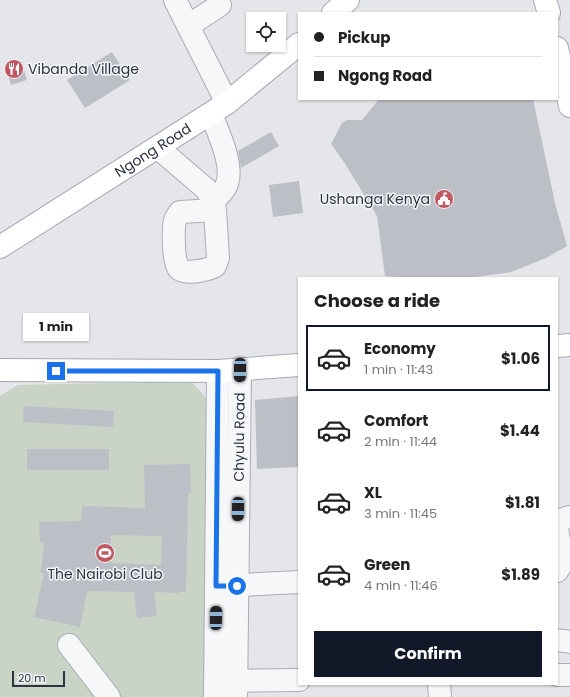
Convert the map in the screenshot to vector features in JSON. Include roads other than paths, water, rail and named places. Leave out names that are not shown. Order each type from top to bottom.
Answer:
[{"type":"main road","points":[[334,12],[348,0]]},
{"type":"main road","points":[[545,0],[549,12]]},
{"type":"main road","name":"Ngong Road","points":[[0,247],[219,108],[298,45]]},
{"type":"main road","points":[[558,51],[567,80],[570,106]]},
{"type":"main road","points":[[1,370],[218,371],[298,365]]},
{"type":"street","points":[[158,148],[206,189],[214,206],[227,183],[229,174],[219,108],[188,26],[175,0]]},
{"type":"street","points":[[188,26],[220,5]]},
{"type":"street","name":"Chyulu Road","points":[[226,586],[240,370]]},
{"type":"street","name":"Chyulu Road","points":[[218,371],[226,586],[226,689]]},
{"type":"street","points":[[564,564],[558,529],[559,522],[570,517]]},
{"type":"street","points":[[226,586],[298,582]]},
{"type":"street","points":[[558,640],[570,642]]},
{"type":"street","points":[[69,645],[109,697]]},
{"type":"street","points":[[558,674],[570,675]]},
{"type":"street","points":[[226,689],[298,680]]},
{"type":"street","points":[[439,685],[440,697]]},
{"type":"place","name":"Vibanda Village","points":[[14,69]]},
{"type":"place","name":"Ushanga Kenya","points":[[444,199]]},
{"type":"place","name":"The Nairobi Club","points":[[105,553]]}]
